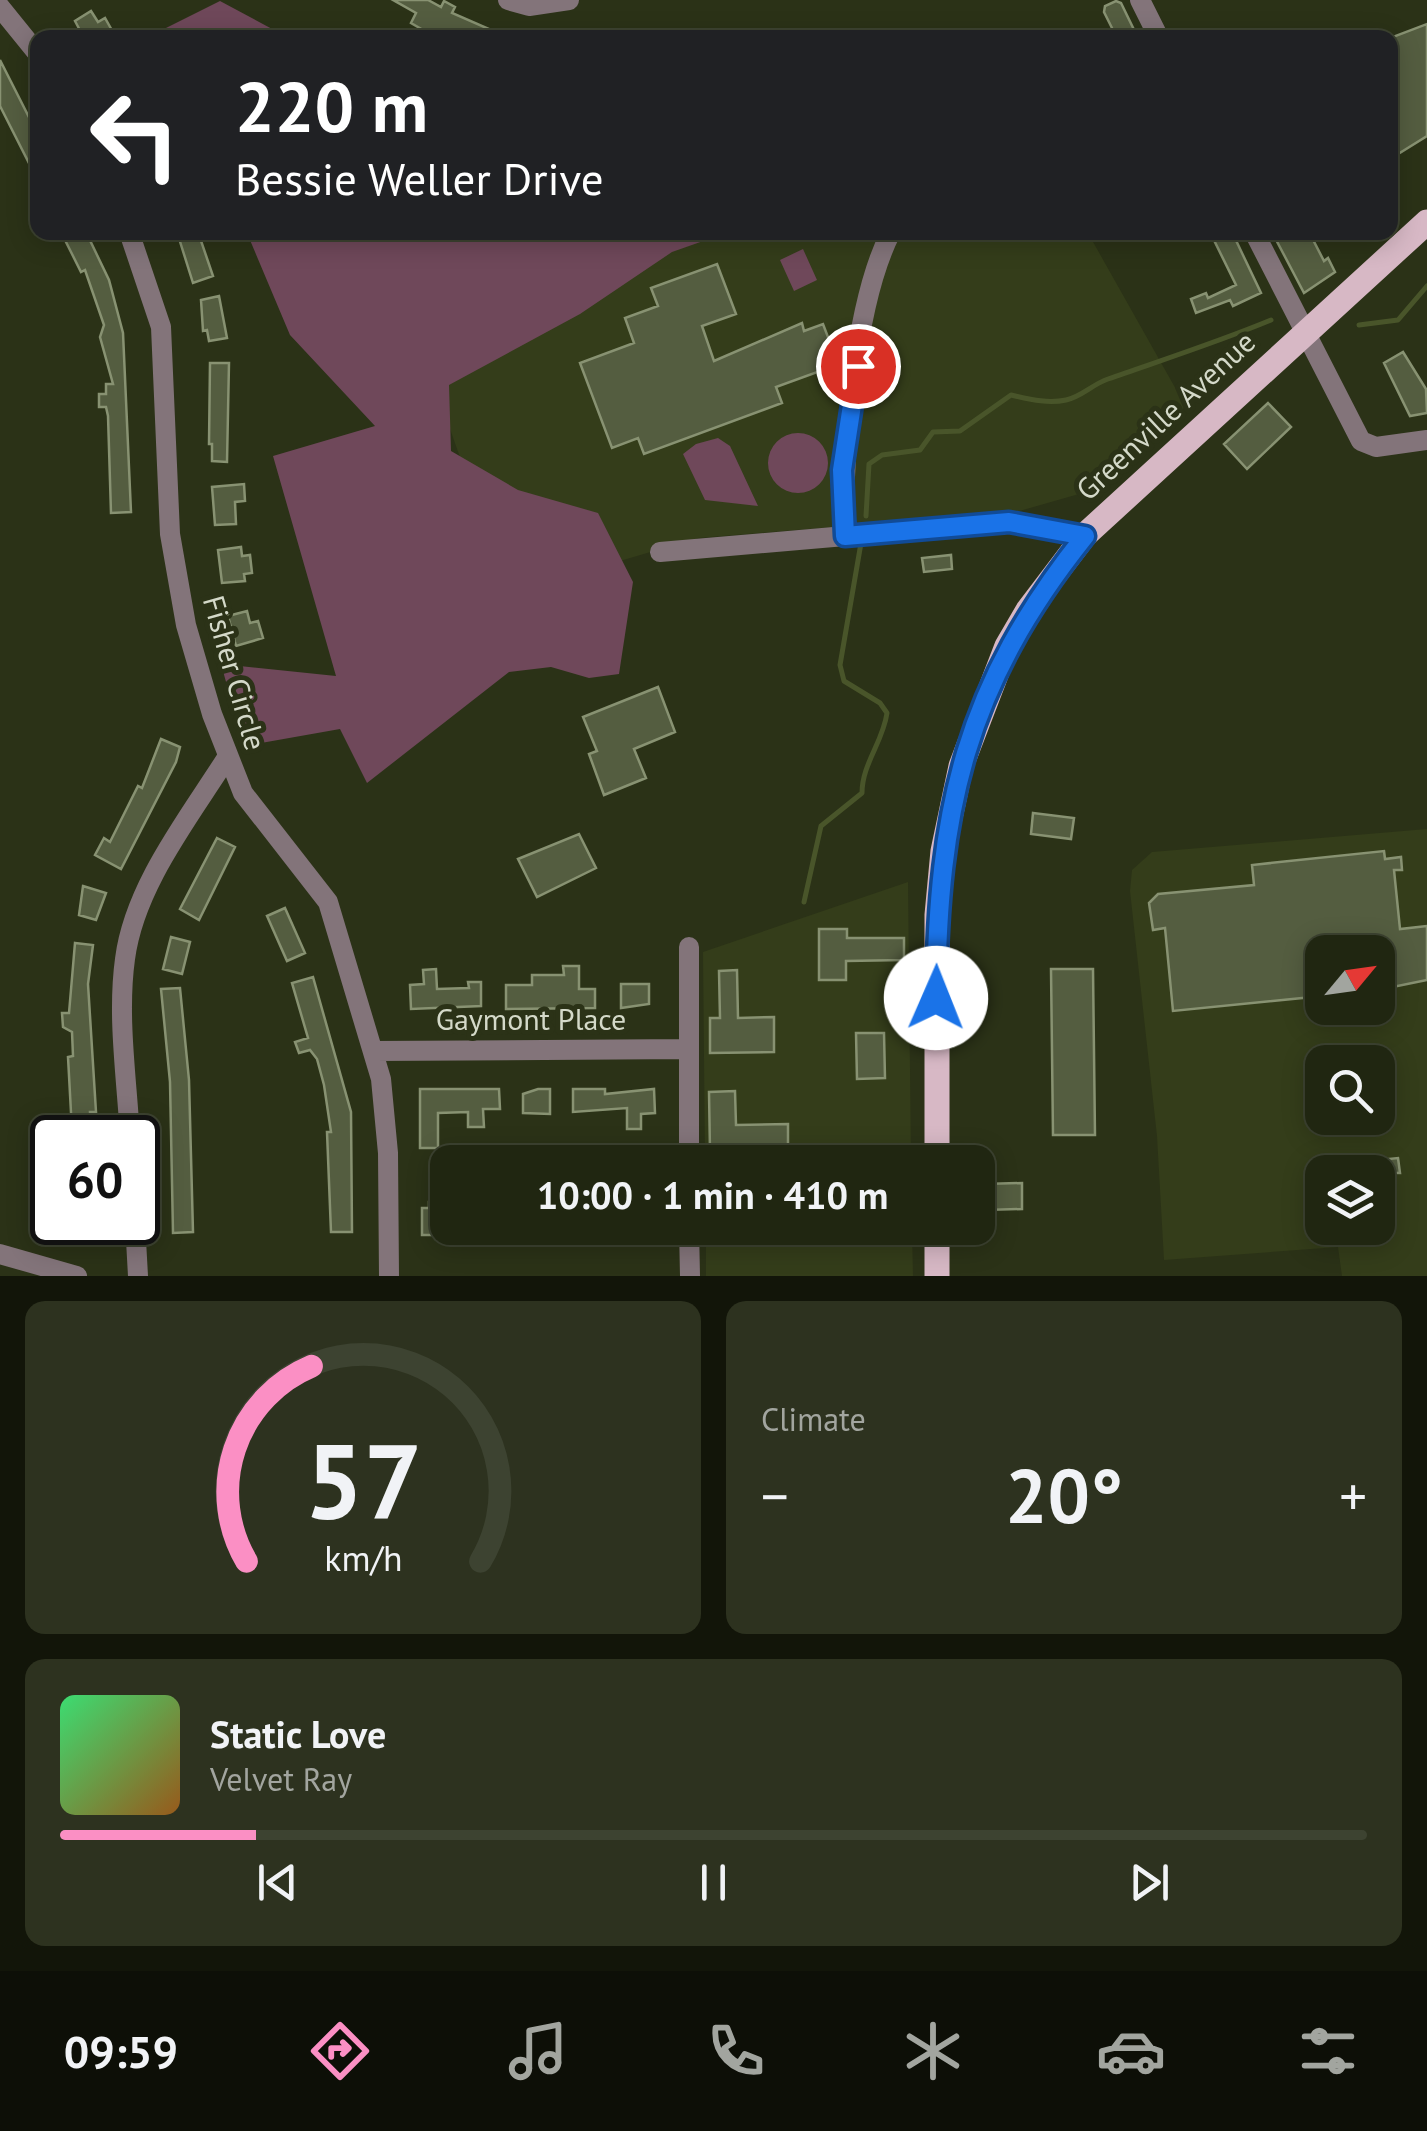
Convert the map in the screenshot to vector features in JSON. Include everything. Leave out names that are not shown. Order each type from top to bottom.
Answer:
[{"type":"main road","name":"Greenville Avenue","points":[[937,1145],[938,900],[949,813],[992,676],[1028,610],[1085,536],[1427,222]]},
{"type":"main road","points":[[937,1245],[937,1276]]},
{"type":"street","points":[[508,0],[529,6],[570,0]]},
{"type":"street","points":[[1140,0],[1155,30]]},
{"type":"street","points":[[0,7],[30,44]]},
{"type":"street","name":"Fisher Circle","points":[[132,240],[151,288],[164,344],[168,511],[180,593],[226,759],[253,808],[305,868],[328,902],[374,1051],[386,1117],[389,1276]]},
{"type":"street","points":[[845,536],[842,470],[852,396],[874,278],[888,240]]},
{"type":"street","points":[[1258,240],[1360,441],[1370,445],[1427,440]]},
{"type":"street","points":[[660,552],[1028,522],[1085,536]]},
{"type":"street","points":[[129,1115],[124,990],[127,945],[139,911],[176,837],[226,759]]},
{"type":"street","points":[[689,1145],[690,948]]},
{"type":"street","name":"Gaymont Place","points":[[374,1051],[688,1049]]},
{"type":"street","points":[[136,1245],[138,1276]]},
{"type":"street","points":[[689,1245],[690,1276]]},
{"type":"street","points":[[0,1254],[77,1276]]},
{"type":"shaded area","points":[[220,1],[274,30],[166,30]]},
{"type":"shaded area","points":[[250,240],[706,240],[672,252],[580,314],[449,385],[451,451],[518,490],[598,513],[633,582],[619,674],[589,678],[551,667],[509,672],[367,783],[340,729],[244,746],[221,664],[336,676],[273,456],[375,426],[290,335]]},
{"type":"shaded area","points":[[690,240],[1092,240],[1186,407],[1142,432],[1079,494],[1016,512],[698,538],[508,594],[429,369]]},
{"type":"shaded area","points":[[803,249],[817,280],[794,291],[780,260]]},
{"type":"shaded area","points":[[798,433],[819,442],[828,463],[819,484],[798,493],[777,484],[768,463],[777,442]]},
{"type":"shaded area","points":[[718,438],[730,446],[758,506],[705,500],[683,454],[696,444]]},
{"type":"shaded area","points":[[1427,829],[1427,1276],[1342,1276],[1338,1247],[1164,1260],[1157,1136],[1130,891],[1132,870],[1152,852]]},
{"type":"shaded area","points":[[908,882],[911,1145],[705,1145],[703,952]]},
{"type":"shaded area","points":[[706,1245],[912,1245],[913,1276],[706,1276]]},
{"type":"building","points":[[393,0],[428,0],[441,7],[444,1],[455,7],[452,13],[490,30],[423,30],[411,23],[416,13]]},
{"type":"building","points":[[1121,3],[1134,30],[1113,30],[1105,6]]},
{"type":"building","points":[[91,11],[98,22],[105,18],[112,30],[80,30],[75,21]]},
{"type":"building","points":[[1427,24],[1427,136],[1398,154],[1398,35]]},
{"type":"building","points":[[0,60],[30,119],[30,165],[0,106]]},
{"type":"building","points":[[65,240],[90,240],[109,280],[123,333],[131,512],[111,513],[108,416],[106,407],[99,407],[99,394],[106,394],[106,384],[113,384],[100,337],[104,325],[85,270],[81,272]]},
{"type":"building","points":[[180,240],[201,240],[213,276],[193,283]]},
{"type":"building","points":[[1214,240],[1236,240],[1261,293],[1233,306],[1230,300],[1196,313],[1191,299],[1206,293],[1208,298],[1236,285]]},
{"type":"building","points":[[1276,240],[1313,240],[1324,261],[1328,258],[1335,272],[1304,293]]},
{"type":"building","points":[[717,264],[736,314],[702,326],[714,361],[802,323],[804,331],[823,324],[836,358],[821,363],[823,370],[776,387],[782,403],[644,454],[638,438],[612,448],[580,363],[634,343],[625,318],[658,306],[651,288]]},
{"type":"building","points":[[219,296],[227,338],[209,341],[207,330],[203,331],[201,300]]},
{"type":"building","points":[[1403,352],[1426,389],[1427,413],[1410,416],[1384,363]]},
{"type":"building","points":[[210,363],[229,363],[227,462],[212,461],[209,444]]},
{"type":"building","points":[[1268,403],[1291,427],[1247,469],[1224,444]]},
{"type":"building","points":[[244,484],[245,501],[235,502],[236,524],[215,525],[212,487]]},
{"type":"building","points":[[241,547],[242,556],[250,555],[252,573],[244,574],[245,581],[222,583],[218,550]]},
{"type":"building","points":[[951,555],[952,569],[924,572],[922,558]]},
{"type":"building","points":[[247,611],[250,623],[258,621],[263,638],[236,646],[228,616]]},
{"type":"building","points":[[658,687],[675,732],[634,749],[646,778],[604,795],[589,754],[597,751],[583,717]]},
{"type":"building","points":[[161,739],[180,747],[176,762],[121,869],[95,855],[104,838],[110,842],[138,786],[142,788]]},
{"type":"building","points":[[1033,813],[1074,818],[1071,839],[1031,834]]},
{"type":"building","points":[[579,834],[596,868],[537,897],[518,859]]},
{"type":"building","points":[[217,838],[235,847],[199,920],[180,909]]},
{"type":"building","points":[[1384,851],[1385,859],[1401,857],[1402,870],[1394,870],[1400,929],[1427,926],[1427,980],[1395,987],[1395,935],[1305,935],[1305,998],[1173,1011],[1165,928],[1153,930],[1149,903],[1158,894],[1254,885],[1252,865]]},
{"type":"building","points":[[83,886],[106,893],[96,920],[79,915]]},
{"type":"building","points":[[285,908],[305,953],[287,961],[267,916]]},
{"type":"building","points":[[819,929],[847,929],[847,938],[904,938],[904,960],[846,961],[846,980],[819,980]]},
{"type":"building","points":[[171,937],[190,942],[182,974],[163,969]]},
{"type":"building","points":[[75,943],[93,945],[88,984],[96,1112],[90,1115],[71,1115],[68,1057],[73,1056],[72,1032],[63,1027],[62,1013],[69,1013]]},
{"type":"building","points":[[563,966],[579,966],[579,989],[595,989],[595,1008],[506,1009],[506,985],[532,985],[532,975],[564,975]]},
{"type":"building","points":[[436,969],[437,989],[469,988],[468,982],[481,982],[481,1006],[411,1009],[410,985],[424,984],[423,970]]},
{"type":"building","points":[[1051,969],[1093,969],[1095,1135],[1053,1135]]},
{"type":"building","points":[[737,970],[738,1018],[774,1017],[774,1052],[710,1053],[710,1018],[720,1018],[719,971]]},
{"type":"building","points":[[313,977],[351,1112],[352,1232],[331,1232],[327,1132],[331,1132],[324,1085],[317,1059],[310,1050],[299,1053],[295,1042],[308,1038],[292,983]]},
{"type":"building","points":[[621,984],[649,984],[649,1004],[621,1008]]},
{"type":"building","points":[[180,988],[189,1080],[193,1232],[173,1233],[170,1082],[161,989]]},
{"type":"building","points":[[856,1033],[884,1033],[885,1078],[857,1079]]},
{"type":"building","points":[[420,1089],[499,1089],[500,1109],[483,1109],[484,1127],[468,1127],[468,1112],[438,1113],[438,1145],[420,1148]]},
{"type":"building","points":[[550,1089],[550,1114],[523,1113],[523,1094]]},
{"type":"building","points":[[573,1089],[605,1089],[605,1094],[654,1089],[655,1113],[641,1114],[641,1129],[627,1129],[627,1108],[573,1112]]},
{"type":"building","points":[[735,1091],[736,1125],[788,1124],[788,1145],[710,1145],[709,1092]]},
{"type":"building","points":[[1022,1183],[1022,1209],[995,1210],[995,1184]]},
{"type":"building","points":[[430,1202],[430,1235],[422,1235],[422,1208],[429,1208]]},
{"type":"waterway","points":[[1359,325],[1398,320],[1427,286]]},
{"type":"waterway","points":[[866,516],[869,464],[882,455],[920,450],[933,432],[960,431],[1011,395],[1045,401],[1071,398],[1108,379],[1271,320]]},
{"type":"waterway","points":[[804,902],[821,826],[862,793],[865,772],[887,713],[880,703],[844,681],[840,665],[861,543]]},
{"type":"route","points":[[858,366],[842,470],[845,536],[1028,522],[1085,536],[1028,610],[1007,646],[992,676],[960,766],[943,851],[936,998]]}]
